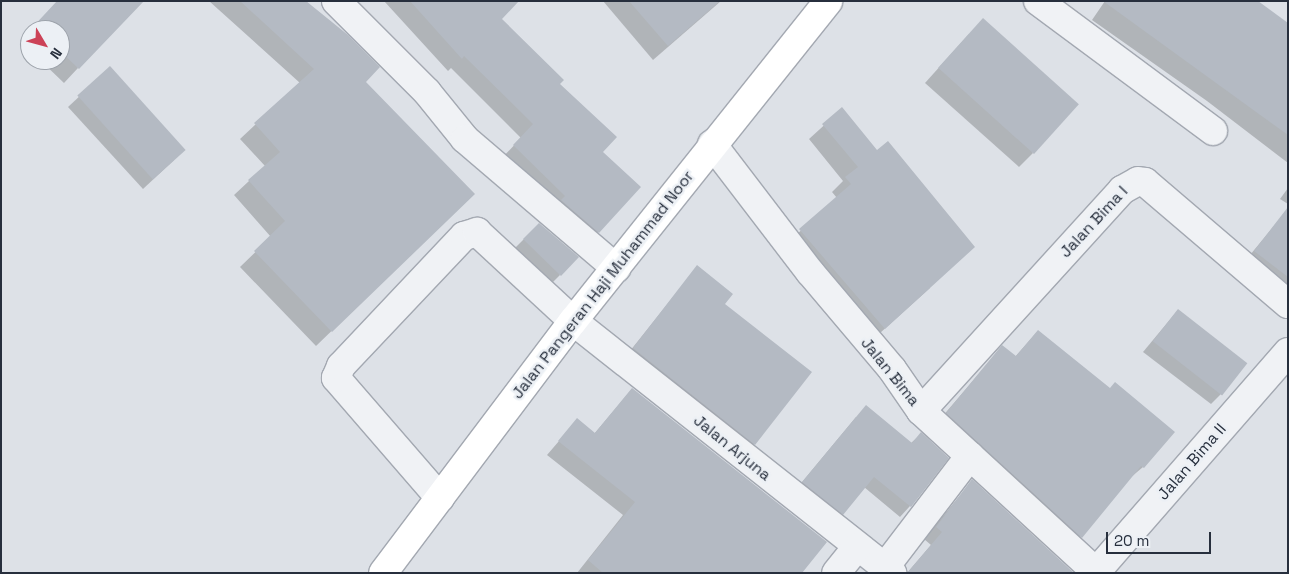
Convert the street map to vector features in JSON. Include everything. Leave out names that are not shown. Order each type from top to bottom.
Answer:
[{"type":"main road","name":"Jalan Pangeran Haji Muhammad Noor","points":[[383,573],[573,321],[712,144],[828,1]]},
{"type":"street","points":[[336,1],[427,92],[465,139],[616,268]]},
{"type":"street","points":[[1038,1],[1066,9],[1213,132]]},
{"type":"street","name":"Jalan Bima","points":[[712,144],[821,286],[892,369],[921,411],[1097,572]]},
{"type":"street","name":"Jalan Bima I","points":[[921,411],[1122,190],[1138,181],[1145,182],[1288,304]]},
{"type":"street","name":"Jalan Arjuna","points":[[440,498],[336,378],[341,366],[471,232],[484,237],[573,321],[888,570]]},
{"type":"street","name":"Jalan Bima II","points":[[1097,572],[1288,352]]},
{"type":"street","points":[[888,570],[970,456]]},
{"type":"street","points":[[836,573],[857,547]]},
{"type":"building","points":[[57,1],[144,1],[79,69],[70,60],[70,20],[39,20]]},
{"type":"building","points":[[240,1],[306,1],[348,35],[380,67],[366,82],[475,194],[332,332],[254,251],[285,221],[248,180],[280,152],[254,123],[314,69]]},
{"type":"building","points":[[410,1],[519,1],[502,19],[564,80],[560,84],[617,137],[603,152],[641,187],[599,233],[561,200],[565,196],[513,145],[533,124],[464,56],[462,59]]},
{"type":"building","points":[[629,1],[720,1],[668,46]]},
{"type":"building","points":[[1103,1],[1258,1],[1288,23],[1288,135]]},
{"type":"building","points":[[983,18],[1079,104],[1034,154],[938,68]]},
{"type":"building","points":[[110,66],[186,150],[153,179],[77,95]]},
{"type":"building","points":[[842,107],[877,150],[888,141],[975,247],[885,329],[799,229],[851,184],[845,177],[858,167],[822,124]]},
{"type":"building","points":[[1288,207],[1288,277],[1254,251]]},
{"type":"building","points":[[539,223],[579,257],[561,276],[523,239]]},
{"type":"building","points":[[697,265],[733,294],[725,304],[812,372],[755,445],[633,348]]},
{"type":"building","points":[[1178,309],[1247,363],[1222,395],[1153,341]]},
{"type":"building","points":[[1038,330],[1110,388],[1115,382],[1175,432],[1144,468],[1141,466],[1082,538],[946,413],[1002,345],[1016,356]]},
{"type":"building","points":[[632,388],[827,542],[802,573],[603,573],[588,560],[635,502],[558,441],[577,418],[595,433]]},
{"type":"building","points":[[866,405],[912,443],[921,432],[949,458],[911,507],[874,477],[843,515],[802,482]]},
{"type":"building","points":[[972,479],[1074,573],[907,573],[942,532],[936,527]]}]
